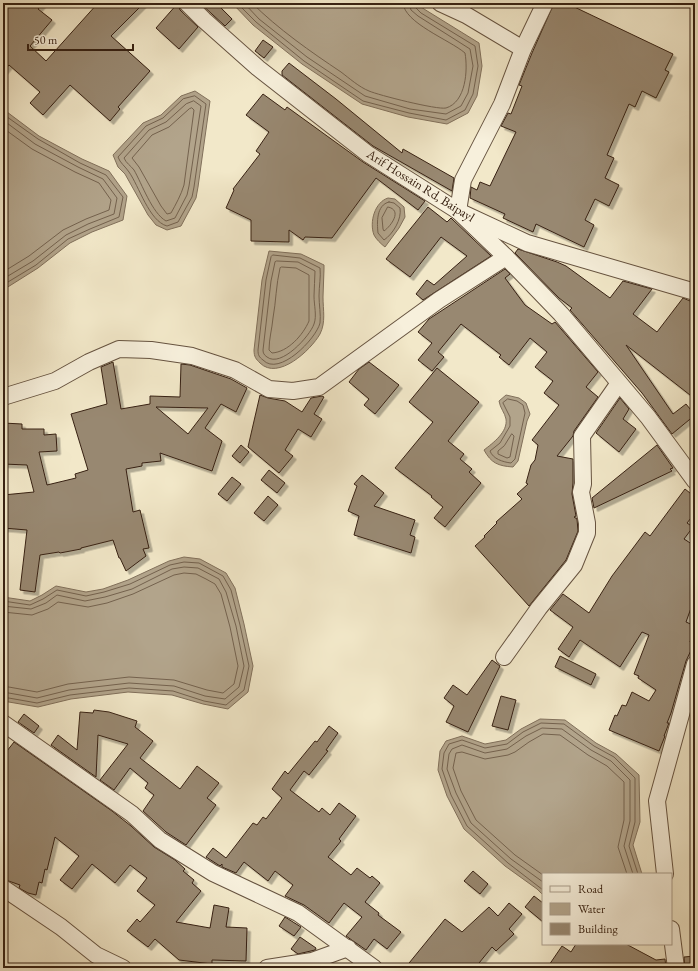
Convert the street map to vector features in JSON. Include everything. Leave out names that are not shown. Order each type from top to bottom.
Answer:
[{"type":"street","name":"Arif Hossain Rd, Baipayl","points":[[188,3],[204,20],[258,68],[368,154],[458,211],[527,243],[695,292]]},
{"type":"street","points":[[440,3],[466,15],[523,49]]},
{"type":"street","points":[[545,3],[523,49],[502,104],[463,180],[458,211],[506,257],[561,314],[648,417],[695,481]]},
{"type":"street","points":[[3,397],[55,381],[89,362],[119,349],[151,350],[192,356],[235,370],[269,389],[293,391],[320,387],[439,300],[506,257]]},
{"type":"street","points":[[504,657],[539,608],[574,565],[586,539],[588,533],[587,523],[581,492],[583,484],[582,436],[619,383]]},
{"type":"street","points":[[665,873],[657,801],[695,664]]},
{"type":"street","points":[[3,723],[132,814],[160,840],[213,873],[298,913],[374,968]]},
{"type":"street","points":[[3,888],[61,927],[96,955],[123,968]]},
{"type":"street","points":[[672,936],[676,968]]},
{"type":"street","points":[[267,968],[312,961],[348,948]]},
{"type":"water","points":[[232,3],[416,3],[479,43],[482,66],[477,96],[468,113],[447,124],[408,117],[362,104],[302,64],[253,25]]},
{"type":"water","points":[[195,91],[210,101],[196,198],[181,226],[167,230],[156,225],[148,215],[125,174],[118,167],[113,155],[143,123],[161,115],[181,96]]},
{"type":"water","points":[[3,109],[39,136],[82,159],[109,171],[127,196],[123,220],[92,232],[70,243],[38,268],[3,290]]},
{"type":"water","points":[[388,198],[395,199],[404,207],[405,217],[385,247],[374,235],[372,224],[374,213],[377,208],[383,200]]},
{"type":"water","points":[[269,251],[301,254],[324,265],[324,320],[320,334],[316,341],[302,355],[285,366],[276,368],[267,368],[260,363],[254,352],[262,280]]},
{"type":"water","points":[[506,395],[519,398],[526,403],[530,414],[518,461],[513,467],[503,466],[492,461],[484,450],[499,437],[505,428],[506,419],[499,401]]},
{"type":"water","points":[[184,557],[200,559],[226,573],[235,588],[253,666],[248,692],[228,709],[203,704],[172,695],[128,692],[71,699],[38,707],[3,701],[3,597],[30,601],[56,586],[86,592],[103,589],[128,580],[169,561]]},
{"type":"water","points":[[540,719],[565,720],[596,743],[616,754],[639,775],[640,822],[633,845],[642,873],[542,873],[542,894],[505,866],[464,829],[447,796],[438,770],[440,751],[446,741],[462,736],[485,744],[506,740],[521,729]]},
{"type":"building","points":[[6,3],[43,3],[38,9],[52,20],[30,46],[46,61],[98,3],[116,3],[122,7],[126,3],[144,3],[111,36],[150,71],[118,107],[120,109],[110,121],[70,85],[43,115],[30,103],[40,92],[9,65],[3,72],[3,7]]},
{"type":"building","points":[[178,3],[180,10],[198,27],[179,49],[156,28]]},
{"type":"building","points":[[200,3],[220,3],[218,5],[232,19],[225,26]]},
{"type":"building","points":[[554,3],[566,3],[673,54],[665,70],[669,72],[656,98],[642,91],[635,107],[629,104],[607,155],[614,158],[605,178],[619,185],[609,206],[595,199],[585,220],[594,225],[584,247],[536,224],[533,232],[503,218],[505,214],[470,198],[471,187],[477,190],[480,182],[490,186],[516,132],[501,126],[508,113],[511,114],[522,86],[519,85]]},
{"type":"building","points":[[263,40],[273,47],[264,58],[255,51]]},
{"type":"building","points":[[289,63],[402,153],[403,149],[454,178],[452,191],[373,146],[282,75],[282,71]]},
{"type":"building","points":[[263,94],[285,110],[287,107],[363,162],[425,201],[418,210],[376,178],[332,238],[305,237],[303,240],[289,230],[289,242],[251,241],[251,220],[226,208],[234,190],[233,189],[260,154],[256,151],[269,132],[246,115]]},
{"type":"building","points":[[428,207],[447,222],[451,218],[491,256],[423,300],[416,294],[427,280],[434,285],[467,256],[441,237],[410,277],[386,259]]},
{"type":"building","points":[[518,249],[566,266],[610,298],[623,281],[652,289],[633,314],[657,332],[683,298],[695,303],[695,389],[690,395],[626,345],[673,414],[686,404],[695,415],[672,434],[642,393],[570,310],[572,308],[559,298],[515,253]]},
{"type":"building","points":[[505,269],[510,274],[505,278],[525,305],[552,324],[555,322],[598,372],[586,387],[598,397],[574,431],[573,436],[557,456],[573,459],[572,494],[576,516],[574,517],[577,519],[578,531],[566,560],[529,606],[475,546],[485,537],[484,536],[497,523],[496,522],[522,499],[517,494],[528,484],[526,483],[531,465],[535,460],[538,445],[532,440],[559,405],[544,393],[553,381],[535,367],[547,352],[530,338],[509,365],[499,357],[501,355],[461,324],[438,352],[444,357],[432,371],[418,360],[432,343],[418,332],[429,319]]},
{"type":"building","points":[[113,362],[121,409],[150,404],[150,396],[180,397],[181,364],[190,365],[231,379],[247,388],[236,412],[221,404],[205,428],[222,441],[212,471],[160,453],[161,461],[142,463],[142,466],[126,469],[133,512],[140,510],[149,548],[143,549],[146,556],[126,571],[119,558],[113,540],[81,549],[40,555],[35,592],[20,590],[27,530],[3,528],[3,495],[34,492],[27,465],[3,464],[3,423],[22,424],[22,429],[44,429],[44,435],[56,434],[57,451],[39,452],[47,485],[76,478],[75,474],[88,470],[71,414],[107,404],[101,367]],"holes":[[[156,407],[208,408],[188,434]]]},
{"type":"building","points":[[369,362],[399,385],[375,414],[364,405],[369,399],[349,382],[359,369]]},
{"type":"building","points":[[437,368],[479,402],[448,441],[464,454],[460,459],[472,469],[469,472],[481,483],[445,527],[434,518],[443,507],[431,497],[432,496],[395,468],[433,422],[409,402]]},
{"type":"building","points":[[260,395],[285,401],[302,412],[311,398],[324,397],[314,414],[322,419],[311,437],[298,429],[285,450],[293,456],[279,473],[248,447]]},
{"type":"building","points":[[620,398],[629,409],[623,419],[636,429],[619,452],[596,433]]},
{"type":"building","points":[[241,445],[249,452],[240,463],[232,456]]},
{"type":"building","points":[[657,445],[673,468],[670,469],[672,471],[594,508],[592,498]]},
{"type":"building","points":[[269,470],[285,483],[277,493],[261,480]]},
{"type":"building","points":[[362,475],[384,493],[374,506],[415,520],[410,535],[415,537],[411,553],[354,535],[359,516],[348,511],[357,486],[354,484]]},
{"type":"building","points":[[232,477],[241,484],[227,501],[218,494]]},
{"type":"building","points":[[685,489],[695,497],[695,513],[687,523],[693,527],[684,539],[695,546],[695,597],[686,622],[695,626],[690,642],[694,644],[686,661],[667,723],[669,723],[659,751],[609,730],[615,715],[617,716],[622,705],[626,706],[632,692],[649,701],[656,690],[638,678],[639,676],[634,674],[649,635],[642,632],[620,667],[580,640],[569,657],[558,649],[573,627],[550,610],[563,594],[589,613],[612,576],[645,532],[650,536]]},
{"type":"building","points":[[268,496],[278,505],[264,521],[254,513]]},
{"type":"building","points":[[560,656],[596,674],[591,685],[555,667]]},
{"type":"building","points":[[492,660],[500,666],[468,732],[446,722],[454,706],[444,698],[453,685],[467,695]]},
{"type":"building","points":[[501,696],[516,700],[508,730],[492,726]]},
{"type":"building","points":[[94,710],[109,712],[137,721],[135,727],[153,741],[140,758],[180,789],[197,766],[219,783],[207,798],[216,805],[186,845],[166,832],[143,811],[154,795],[145,788],[148,783],[130,768],[114,790],[100,780],[128,744],[98,735],[96,777],[51,745],[58,735],[77,750],[80,712],[93,713]]},
{"type":"building","points":[[24,714],[39,726],[34,733],[18,722]]},
{"type":"building","points":[[329,726],[338,733],[326,750],[328,751],[309,775],[304,771],[290,790],[319,812],[322,808],[330,815],[339,803],[356,816],[339,839],[341,841],[328,857],[351,875],[357,868],[370,878],[372,876],[380,883],[365,902],[379,913],[378,915],[401,932],[387,949],[374,939],[366,950],[346,936],[362,917],[344,903],[329,923],[304,905],[285,896],[293,885],[275,871],[268,881],[244,862],[236,873],[222,867],[222,864],[220,866],[206,857],[213,848],[226,858],[253,823],[257,825],[263,817],[266,819],[282,798],[272,789],[285,771],[288,774],[315,741],[317,742]]},
{"type":"building","points":[[14,742],[112,811],[154,847],[175,860],[185,869],[183,871],[194,880],[192,883],[201,891],[176,922],[210,928],[214,905],[229,908],[226,927],[247,928],[246,961],[212,960],[212,964],[179,960],[155,939],[148,947],[127,931],[137,919],[140,922],[155,905],[137,891],[147,878],[130,865],[115,883],[92,864],[72,889],[60,880],[79,856],[55,837],[47,870],[45,869],[42,883],[39,882],[36,895],[19,888],[20,885],[3,879],[3,866],[6,852],[3,850],[3,756]]},
{"type":"building","points":[[473,871],[488,884],[480,894],[464,881]]},
{"type":"building","points":[[534,896],[542,902],[542,921],[525,907]]},
{"type":"building","points":[[509,903],[522,914],[509,929],[514,934],[496,951],[492,947],[475,968],[405,968],[445,919],[462,932],[489,907],[498,916]]},
{"type":"building","points":[[285,917],[301,927],[294,936],[279,926]]},
{"type":"building","points":[[300,937],[316,948],[315,950],[298,954],[291,949]]},
{"type":"building","points":[[575,945],[628,945],[656,960],[665,959],[666,968],[547,968],[562,946],[571,952]]},
{"type":"building","points":[[695,956],[695,968],[685,968],[684,957]]}]
